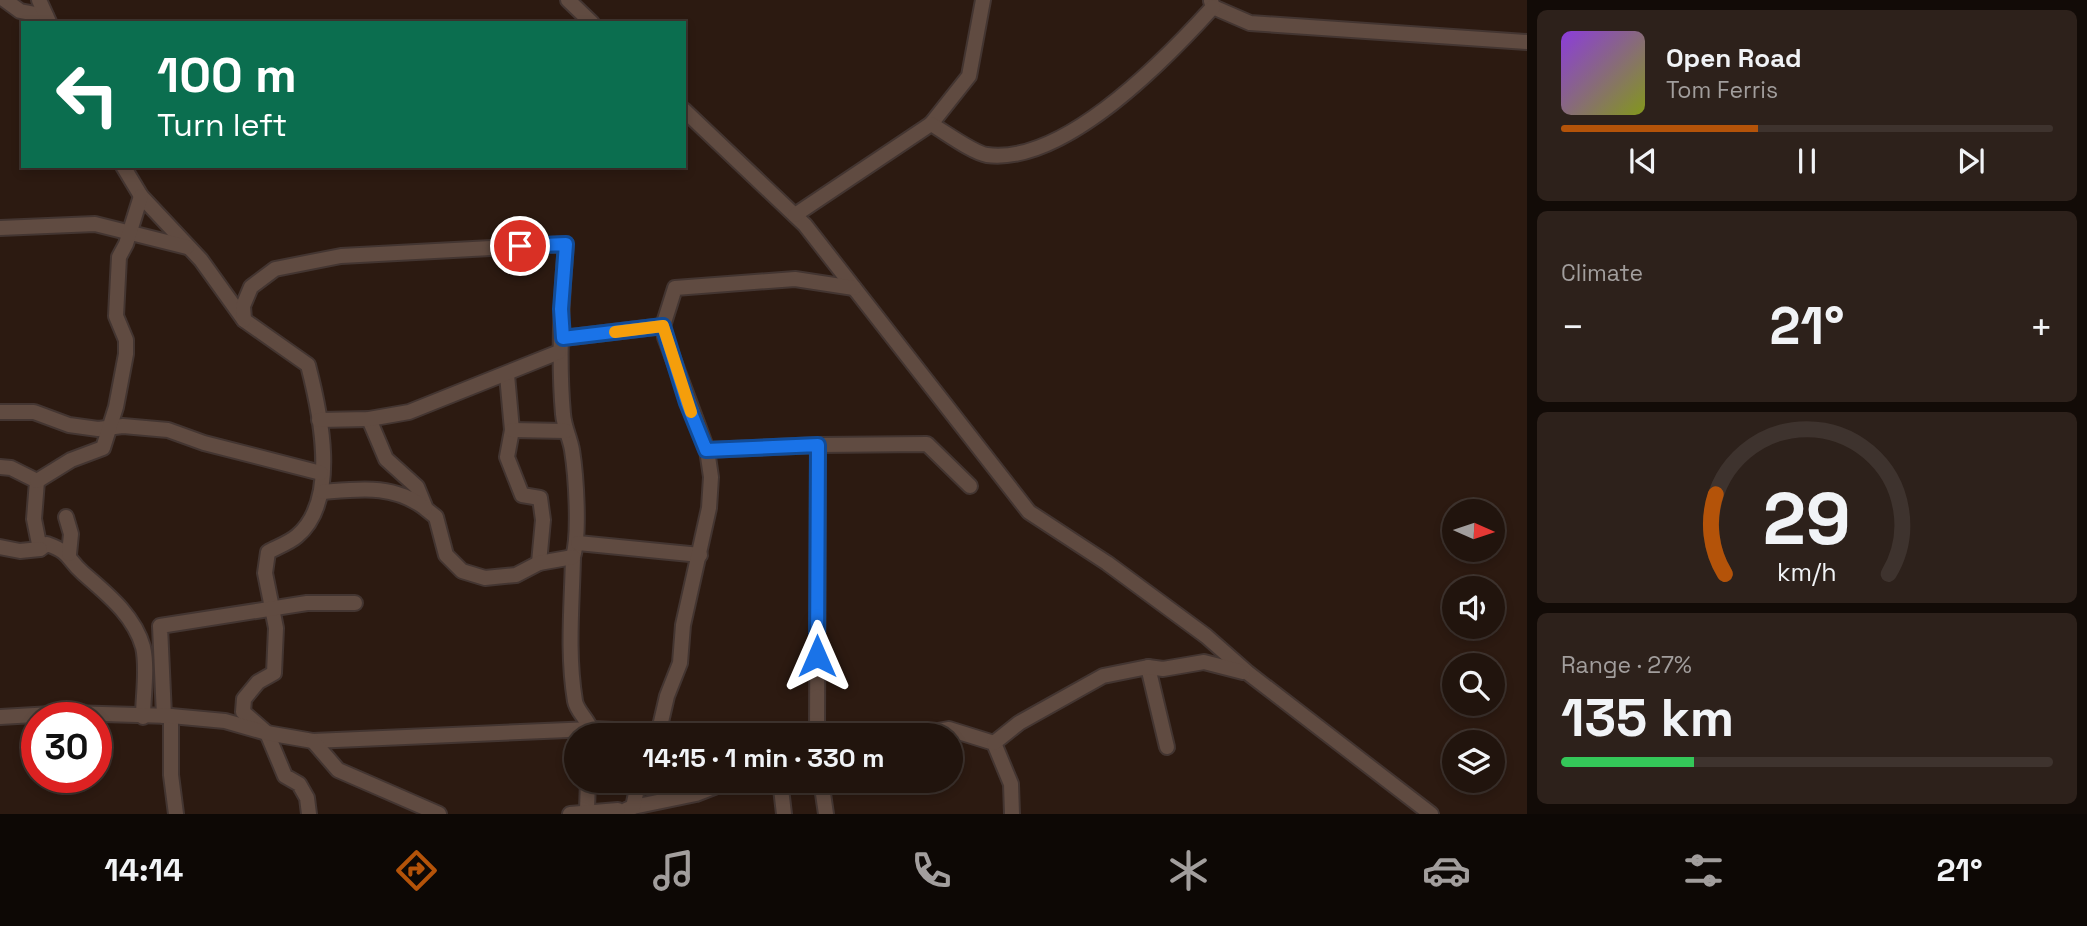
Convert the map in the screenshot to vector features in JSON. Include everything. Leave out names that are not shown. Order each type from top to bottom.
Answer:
[{"type":"street","points":[[5,0],[20,11],[48,20]]},
{"type":"street","points":[[39,0],[48,20]]},
{"type":"street","points":[[568,0],[590,21]]},
{"type":"street","points":[[795,215],[932,124],[969,76],[983,0]]},
{"type":"street","points":[[932,124],[985,155],[1030,153],[1090,121],[1119,98],[1212,4],[1250,23],[1527,42]]},
{"type":"street","points":[[686,112],[795,215],[1029,512],[1107,562],[1206,636],[1248,673],[1431,814]]},
{"type":"street","points":[[124,168],[141,196],[188,247],[244,320],[308,365],[324,446],[322,492],[302,531],[268,552],[265,573],[274,610],[274,673],[258,682],[244,699],[242,708],[246,717],[267,733],[285,776],[299,784],[303,791],[309,814]]},
{"type":"street","points":[[37,481],[71,460],[103,448],[126,354],[126,340],[116,316],[119,257],[141,196]]},
{"type":"street","points":[[0,228],[95,224],[188,247]]},
{"type":"street","points":[[244,320],[243,306],[251,287],[275,269],[341,256],[566,244],[561,309],[563,338],[559,352],[566,431],[574,469],[572,677],[576,705],[586,723]]},
{"type":"street","points":[[661,723],[667,696],[680,663],[683,625],[709,508],[710,477],[706,450],[687,403],[663,326],[675,288],[795,279],[854,288]]},
{"type":"street","points":[[563,338],[663,326]]},
{"type":"street","points":[[319,420],[369,418],[428,407],[559,352]]},
{"type":"street","points":[[507,375],[512,430],[508,457],[522,495],[540,498],[543,520],[539,562]]},
{"type":"street","points":[[0,412],[34,412],[69,425],[169,430],[204,443],[321,473]]},
{"type":"street","points":[[369,418],[386,459],[417,487],[426,509]]},
{"type":"street","points":[[512,430],[566,431]]},
{"type":"street","points":[[706,450],[927,444],[970,486]]},
{"type":"street","points":[[817,723],[818,445]]},
{"type":"street","points":[[0,467],[12,468],[37,481]]},
{"type":"street","points":[[37,481],[34,519],[40,549]]},
{"type":"street","points":[[322,492],[379,488],[408,496],[436,517],[446,555],[461,571],[485,578],[516,575],[539,562],[575,550],[700,555]]},
{"type":"street","points":[[66,517],[71,534],[69,554]]},
{"type":"street","points":[[0,547],[20,551],[40,549],[47,544],[69,554],[80,570],[108,594],[130,620],[143,649],[144,717]]},
{"type":"street","points":[[177,814],[171,775],[160,626],[307,603],[355,603]]},
{"type":"street","points":[[994,743],[1019,723],[1104,676],[1148,667],[1163,669],[1204,662],[1248,673]]},
{"type":"street","points":[[1148,667],[1167,747]]},
{"type":"street","points":[[0,717],[69,713],[168,716],[225,721],[267,733],[313,741],[564,733]]},
{"type":"street","points":[[963,733],[994,743]]},
{"type":"street","points":[[313,741],[338,770],[439,814]]},
{"type":"street","points":[[994,743],[1011,784],[1012,814]]},
{"type":"street","points":[[1397,788],[1411,814]]},
{"type":"street","points":[[587,810],[588,793]]},
{"type":"street","points":[[623,810],[632,793]]},
{"type":"street","points":[[570,814],[587,810],[623,810],[699,793]]},
{"type":"street","points":[[782,793],[784,814]]},
{"type":"street","points":[[823,793],[826,814]]},
{"type":"slow traffic","points":[[615,332],[663,326],[691,412]]},
{"type":"route","points":[[520,246],[566,244],[561,309],[563,338],[663,326],[687,403],[706,450],[818,445],[817,656]]}]
